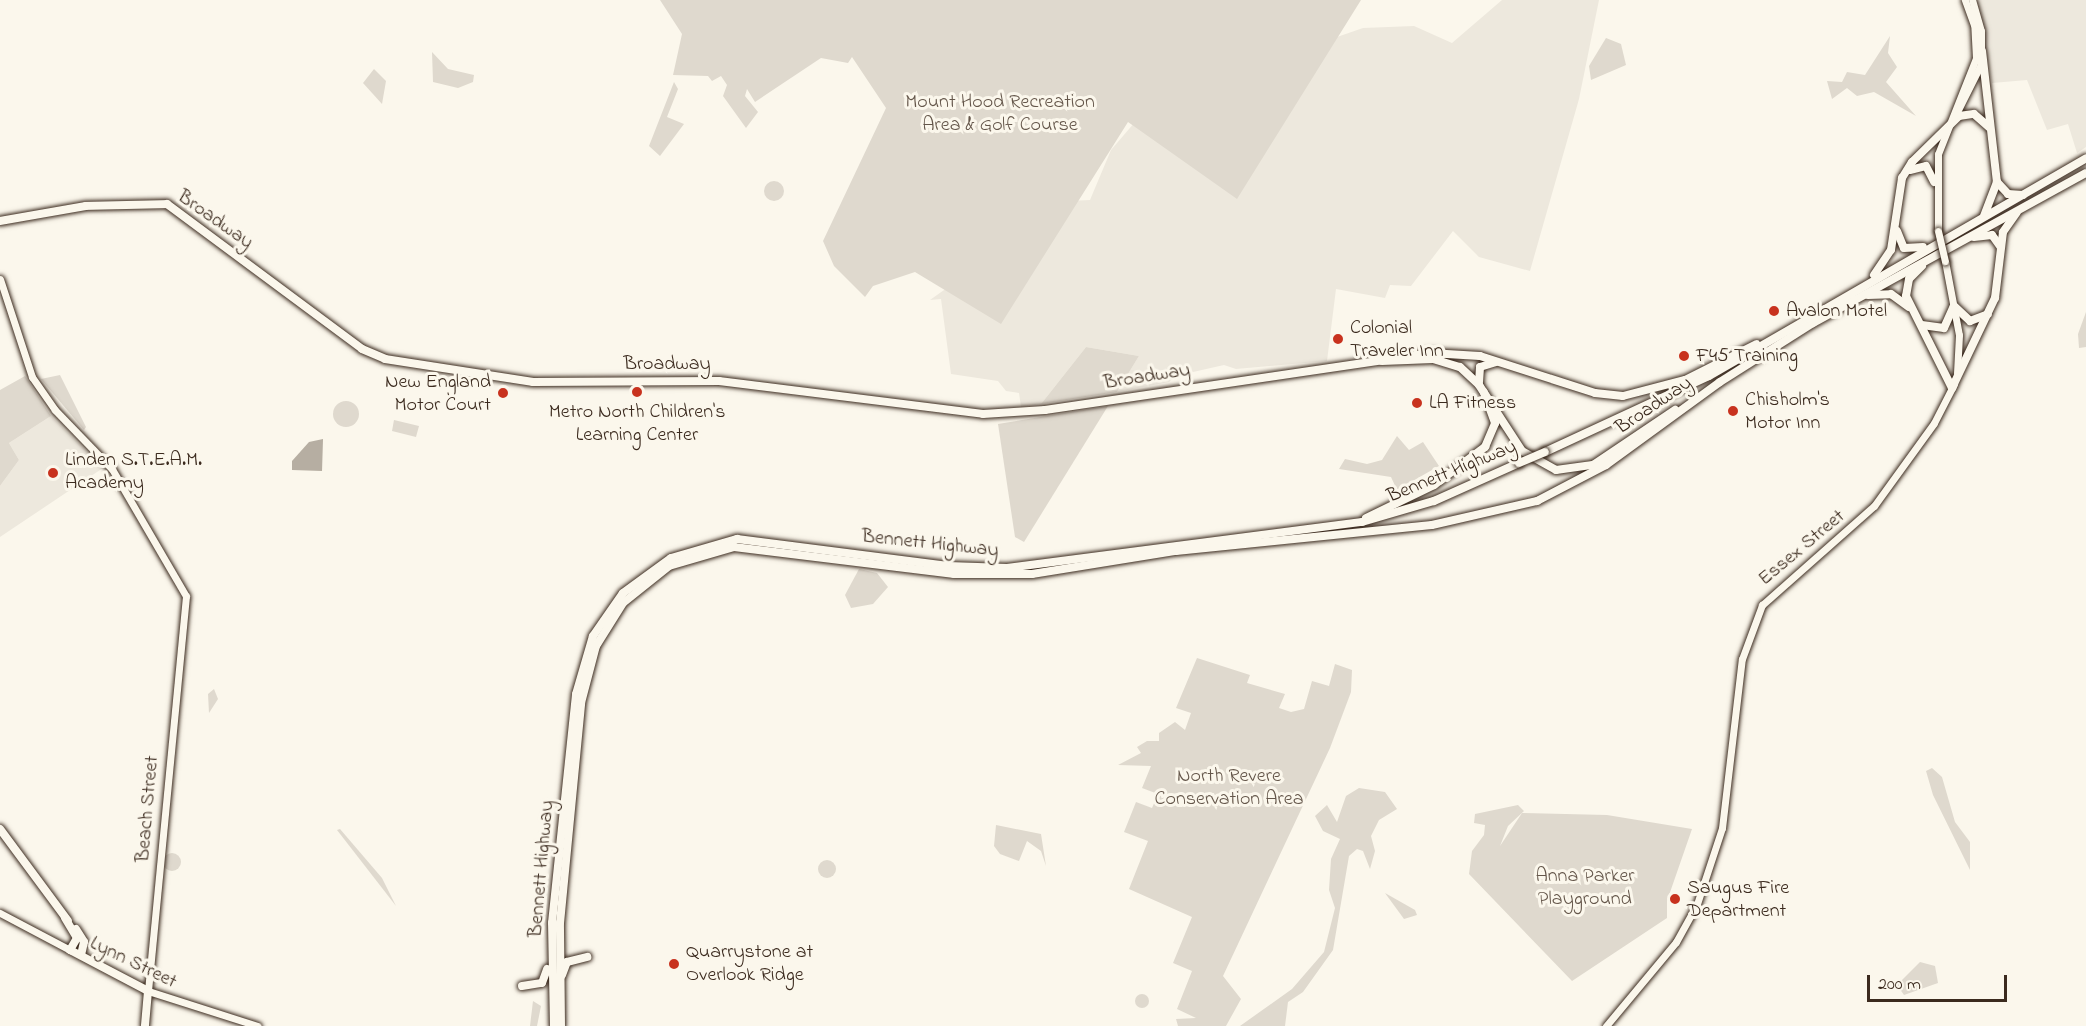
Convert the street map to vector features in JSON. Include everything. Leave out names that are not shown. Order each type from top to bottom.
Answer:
[{"type":"highway","name":"Bennett Highway","points":[[554,1026],[555,945],[577,685],[597,628],[635,582],[687,550],[745,539],[939,565],[1007,568]]},
{"type":"highway","name":"Bennett Highway","points":[[561,1026],[555,945],[586,678],[604,631],[635,591],[685,559],[743,546],[954,574]]},
{"type":"highway","points":[[553,999],[544,990],[522,986],[545,980],[555,945],[569,953],[587,957],[566,963],[559,987]]},
{"type":"main road","name":"Essex Street","points":[[1606,1026],[1681,935],[1697,904],[1722,828],[1742,659],[1762,604],[1874,506],[1952,388],[1960,352],[1954,306],[1938,231],[1934,182],[1947,126],[1976,58],[1974,25],[1965,0]]},
{"type":"main road","name":"Essex Street","points":[[1947,126],[1971,92],[1982,51],[1972,0]]},
{"type":"main road","points":[[1982,51],[1997,182],[1983,217]]},
{"type":"main road","points":[[1870,279],[1891,250],[1904,174],[1947,126],[1969,114],[1989,127]]},
{"type":"main road","name":"Broadway","points":[[0,221],[86,206],[167,204],[362,349],[385,358],[533,382],[719,381],[1009,414],[1438,353],[1500,362],[1595,393],[1623,396],[1685,380],[1792,326],[1870,279],[2025,195],[2086,158]]},
{"type":"main road","points":[[1934,182],[1926,166],[1911,167],[1904,179],[1896,234],[1908,249],[1936,243]]},
{"type":"main road","name":"Broadway","points":[[1382,361],[1446,362],[1466,371],[1484,392],[1525,454],[1545,467],[1569,471],[1601,461],[1720,382],[1858,297],[2086,173]]},
{"type":"main road","points":[[1997,182],[2008,194],[2025,195]]},
{"type":"main road","points":[[1952,388],[1989,313],[2000,282],[2004,230],[2021,208]]},
{"type":"main road","points":[[1964,240],[1992,235],[2002,252]]},
{"type":"main road","points":[[1911,309],[1909,279],[1939,253]]},
{"type":"main road","name":"Beach Street","points":[[0,279],[34,381],[117,476],[186,596],[145,1026]]},
{"type":"main road","points":[[1858,297],[1888,293],[1911,309],[1952,388]]},
{"type":"main road","points":[[1920,324],[1942,329],[1954,306],[1970,321],[1989,313]]},
{"type":"main road","name":"Bennett Highway","points":[[1007,568],[1348,525],[1421,506],[1688,387],[1792,326]]},
{"type":"main road","points":[[1348,525],[1434,485],[1485,447],[1495,423],[1478,370],[1500,362]]},
{"type":"main road","name":"Bennett Highway","points":[[954,574],[1032,574],[1499,513],[1588,476],[1720,382]]},
{"type":"main road","points":[[0,829],[77,938],[70,950]]},
{"type":"main road","name":"Lynn Street","points":[[0,913],[148,991],[258,1026]]},
{"type":"main road","points":[[65,918],[81,936],[81,955]]},
{"type":"shaded area","points":[[1502,0],[1599,0],[1579,99],[1530,271],[1479,257],[1453,231],[1411,286],[1390,285],[1385,298],[1336,289],[1327,361],[1236,369],[1224,365],[1193,372],[1185,367],[1169,382],[1117,392],[1139,356],[1086,347],[1041,404],[1021,407],[1019,393],[1006,391],[998,381],[951,374],[941,299],[930,300],[1069,201],[1090,200],[1111,150],[1153,101],[1363,28],[1414,26],[1452,43]]},
{"type":"shaded area","points":[[1977,0],[2086,0],[2086,147],[2077,153],[2068,124],[2047,130],[2027,80],[1992,83]]},
{"type":"shaded area","name":"Linden S.T.E.A.M. Academy","points":[[51,416],[103,468],[0,537],[0,486],[19,460],[9,443]]},
{"type":"shaded area","points":[[323,439],[322,471],[292,470],[292,461],[309,442]]},
{"type":"green space","name":"Mount Hood Recreation Area & Golf Course","points":[[660,0],[1361,0],[1237,199],[1128,122],[1001,324],[915,272],[873,286],[865,297],[834,266],[823,241],[886,108],[852,57],[848,63],[821,58],[755,102],[747,89],[745,96],[758,112],[746,128],[723,96],[727,85],[721,76],[712,81],[708,76],[673,75],[682,34]]},
{"type":"green space","points":[[1890,36],[1888,53],[1897,67],[1886,82],[1916,116],[1874,92],[1857,96],[1847,88],[1832,99],[1827,81],[1842,82],[1847,72],[1865,75]]},
{"type":"green space","points":[[1606,38],[1621,44],[1626,65],[1591,80],[1589,66]]},
{"type":"green space","points":[[432,52],[448,69],[474,75],[473,82],[458,88],[433,82]]},
{"type":"green space","points":[[374,69],[386,81],[382,104],[363,83]]},
{"type":"green space","points":[[674,82],[678,89],[667,117],[684,124],[660,156],[649,146]]},
{"type":"green space","points":[[774,181],[781,184],[784,191],[781,198],[774,201],[767,198],[764,191],[767,184]]},
{"type":"green space","points":[[2086,312],[2086,347],[2079,348],[2078,334]]},
{"type":"green space","points":[[1086,347],[1139,356],[1117,392],[1041,404]]},
{"type":"green space","points":[[60,375],[86,427],[84,430],[41,379]]},
{"type":"green space","points":[[25,376],[51,416],[9,443],[19,460],[0,486],[0,390]]},
{"type":"green space","points":[[346,401],[355,405],[359,414],[355,423],[346,427],[337,423],[333,414],[337,405]]},
{"type":"green space","points":[[1108,406],[1024,542],[1015,537],[998,424]]},
{"type":"green space","points":[[394,420],[419,426],[416,437],[392,431]]},
{"type":"green space","points":[[1397,436],[1409,450],[1423,442],[1439,466],[1397,490],[1391,477],[1339,469],[1345,459],[1367,464],[1382,460]]},
{"type":"green space","points":[[859,569],[877,573],[888,587],[873,604],[851,608],[845,595]]},
{"type":"green space","name":"North Revere Conservation Area","points":[[1197,658],[1250,675],[1247,683],[1285,694],[1279,708],[1291,712],[1304,709],[1312,681],[1329,686],[1335,664],[1352,670],[1351,692],[1330,748],[1223,976],[1241,999],[1226,1026],[1178,1026],[1176,1019],[1196,1018],[1177,1009],[1192,971],[1173,963],[1192,917],[1129,889],[1148,841],[1124,832],[1136,802],[1152,808],[1158,794],[1142,788],[1151,766],[1118,765],[1141,753],[1137,747],[1147,741],[1159,741],[1159,733],[1175,722],[1185,730],[1191,713],[1176,708]]},
{"type":"green space","points":[[214,689],[218,699],[209,713],[208,694]]},
{"type":"green space","points":[[1932,768],[1942,777],[1955,822],[1970,842],[1970,870],[1933,795],[1926,771]]},
{"type":"green space","points":[[1359,788],[1385,792],[1397,809],[1379,820],[1371,836],[1375,851],[1370,869],[1363,851],[1357,849],[1349,856],[1333,950],[1303,992],[1288,1002],[1285,1026],[1240,1026],[1292,989],[1324,952],[1335,908],[1329,890],[1331,859],[1340,839],[1323,831],[1315,816],[1327,805],[1337,822],[1346,796]]},
{"type":"green space","name":"Anna Parker Playground","points":[[1518,805],[1524,811],[1508,826],[1500,846],[1522,813],[1607,815],[1692,829],[1667,901],[1667,918],[1572,981],[1469,874],[1472,851],[1484,835],[1485,825],[1474,823],[1475,814]]},
{"type":"green space","points":[[996,825],[1041,834],[1046,866],[1041,851],[1027,841],[1019,861],[1000,854],[994,846]]},
{"type":"green space","points":[[340,829],[382,878],[396,906],[337,830]]},
{"type":"green space","points":[[172,853],[178,856],[181,862],[178,868],[172,871],[166,868],[163,862],[166,856]]},
{"type":"green space","points":[[823,860],[831,860],[836,865],[834,876],[823,878],[818,873],[818,865]]},
{"type":"green space","points":[[1385,893],[1415,910],[1417,915],[1404,919]]},
{"type":"green space","points":[[1920,962],[1935,966],[1938,983],[1904,995],[1897,985]]},
{"type":"green space","points":[[1142,994],[1147,996],[1149,1001],[1147,1006],[1142,1008],[1137,1006],[1135,1001],[1137,996]]},
{"type":"green space","points":[[533,1001],[541,1006],[537,1026],[530,1026]]},
{"type":"place","name":"Avalon Motel","points":[[1774,311]]},
{"type":"place","name":"Colonial Traveler Inn","points":[[1338,339]]},
{"type":"place","name":"F45 Training","points":[[1684,356]]},
{"type":"place","name":"Metro North Children's Learning Center","points":[[637,392]]},
{"type":"place","name":"New England Motor Court","points":[[503,393]]},
{"type":"place","name":"LA Fitness","points":[[1417,403]]},
{"type":"place","name":"Chisholm's Motor Inn","points":[[1733,411]]},
{"type":"place","name":"Linden S.T.E.A.M. Academy","points":[[53,473]]},
{"type":"place","name":"Saugus Fire Department","points":[[1675,899]]},
{"type":"place","name":"Quarrystone at Overlook Ridge","points":[[674,964]]}]
